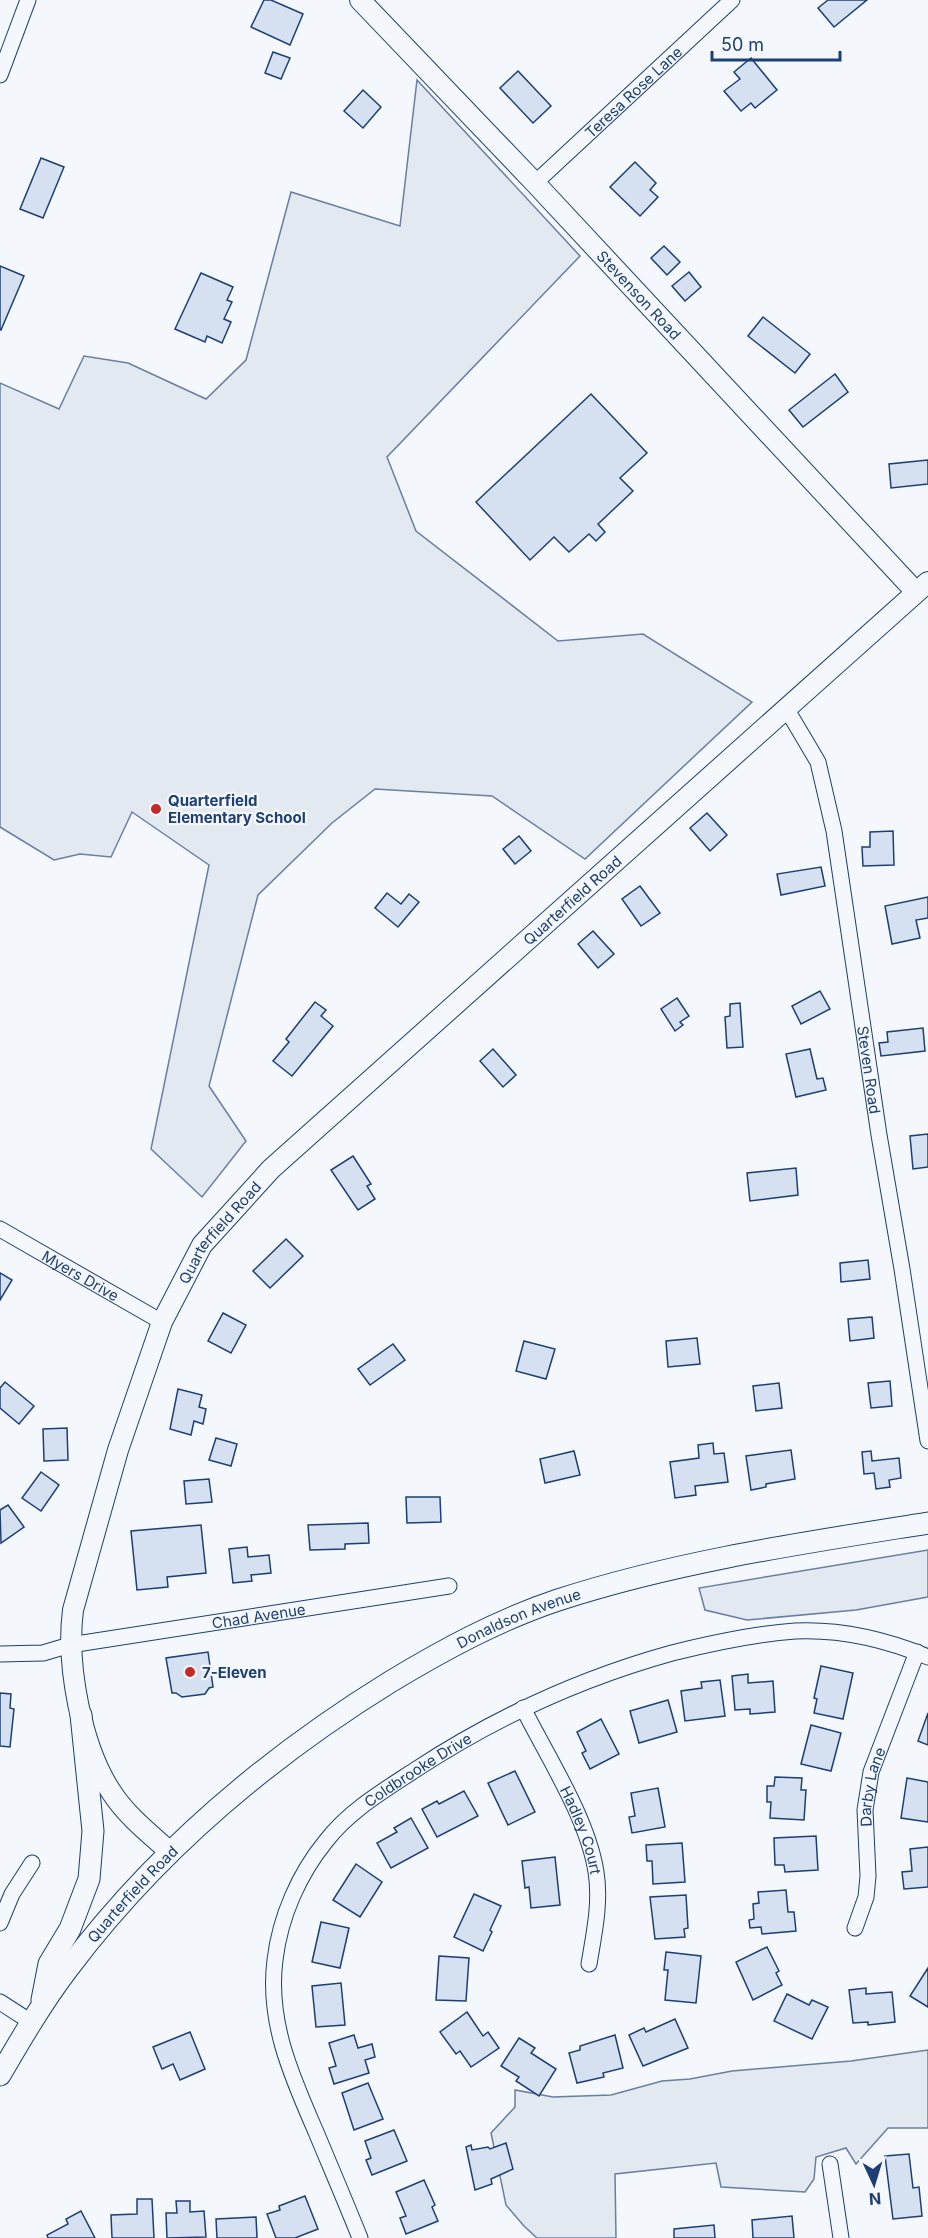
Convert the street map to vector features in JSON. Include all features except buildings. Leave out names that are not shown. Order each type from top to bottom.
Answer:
[{"type":"main road","name":"Donaldson Avenue","points":[[170,1852],[281,1756],[352,1706],[425,1661],[506,1621],[555,1601],[633,1577],[694,1563],[928,1523]]},
{"type":"main road","points":[[36,2016],[49,1964],[70,1929],[89,1879],[93,1831],[81,1715]]},
{"type":"main road","name":"Quarterfield Road","points":[[0,2075],[66,1971],[131,1892],[170,1852]]},
{"type":"street","points":[[0,75],[28,0]]},
{"type":"street","name":"Stevenson Road","points":[[360,0],[922,587]]},
{"type":"street","name":"Teresa Rose Lane","points":[[535,183],[732,0]]},
{"type":"street","name":"Quarterfield Road","points":[[170,1852],[129,1814],[111,1792],[95,1758],[81,1715],[70,1645],[73,1610],[100,1508],[140,1383],[162,1322],[202,1245],[271,1168],[922,587]]},
{"type":"street","name":"Steven Road","points":[[786,708],[818,762],[834,831],[879,1135],[928,1441]]},
{"type":"street","name":"Myers Drive","points":[[0,1229],[162,1322]]},
{"type":"street","name":"Chad Avenue","points":[[0,1654],[44,1653],[70,1645],[449,1586]]},
{"type":"street","name":"Coldbrooke Drive","points":[[360,2238],[286,2061],[275,2011],[274,1986],[275,1960],[282,1926],[293,1895],[307,1866],[327,1839],[348,1817],[428,1762],[523,1708],[573,1685],[647,1660],[733,1639],[798,1631],[840,1633],[884,1641],[922,1655]]},
{"type":"street","name":"Darby Lane","points":[[855,1928],[866,1897],[868,1876],[864,1819],[871,1772],[922,1655]]},
{"type":"street","name":"Hadley Court","points":[[523,1708],[578,1815],[591,1850],[598,1895],[595,1932],[589,1964]]},
{"type":"street","points":[[0,1923],[12,1894],[32,1863]]},
{"type":"street","points":[[0,2002],[36,2016]]},
{"type":"street","points":[[830,2164],[842,2238]]},
{"type":"shaded area","points":[[417,80],[580,256],[387,457],[416,531],[558,641],[643,634],[752,702],[585,859],[492,796],[375,789],[332,823],[258,895],[209,1086],[246,1141],[202,1197],[151,1149],[209,865],[132,812],[111,857],[80,854],[54,860],[0,827],[0,383],[59,409],[84,356],[128,363],[206,399],[246,360],[291,192],[400,226]]},
{"type":"shaded area","points":[[928,1550],[928,1597],[856,1610],[747,1620],[705,1610],[699,1588]]},
{"type":"shaded area","points":[[928,2050],[928,2128],[888,2128],[856,2164],[846,2148],[816,2157],[814,2179],[805,2192],[721,2187],[716,2163],[615,2174],[616,2238],[537,2238],[506,2205],[491,2133],[515,2107],[515,2090],[553,2097],[611,2095],[662,2081],[690,2079],[732,2071],[851,2061]]},
{"type":"place","name":"Quarterfield Elementary School","points":[[156,809]]},
{"type":"place","name":"7-Eleven","points":[[190,1672]]}]
